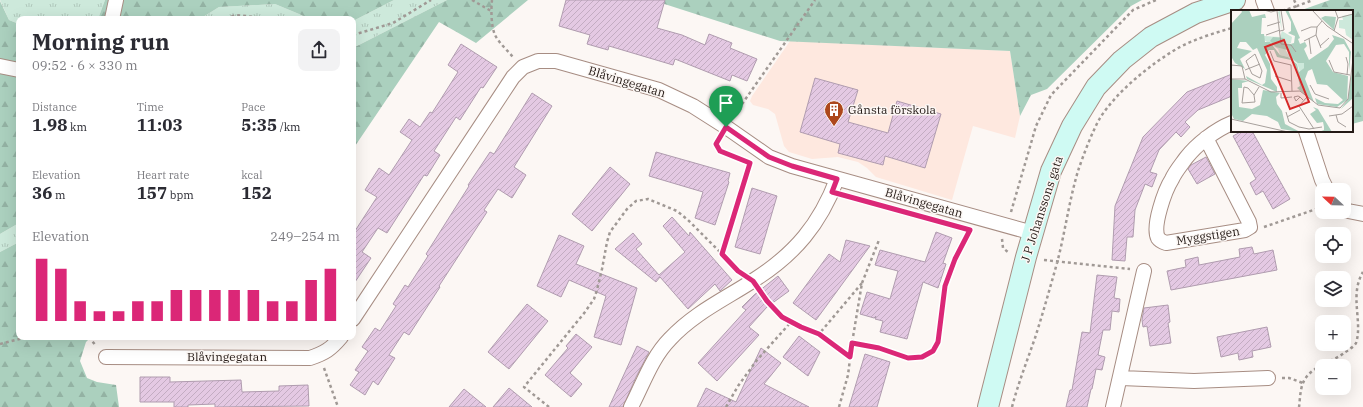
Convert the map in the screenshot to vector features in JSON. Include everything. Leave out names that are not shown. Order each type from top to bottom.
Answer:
[{"type":"street","points":[[113,16],[116,0]]},
{"type":"street","name":"J P Johanssons gata","points":[[988,407],[1033,233],[1051,172],[1072,126],[1096,87],[1122,60],[1151,37],[1196,13],[1235,0]]},
{"type":"street","points":[[1263,0],[1267,10]]},
{"type":"street","name":"Blåvingegatan","points":[[356,314],[513,76],[523,67],[538,61],[556,61],[659,90],[676,97],[726,127],[769,157],[792,166],[1033,233]]},
{"type":"street","points":[[0,66],[16,69]]},
{"type":"street","name":"Myggstigen","points":[[1206,138],[1249,222],[1250,227],[1245,230],[1166,242],[1162,241],[1158,238],[1157,226],[1162,202],[1172,179],[1186,157],[1206,138],[1231,124]]},
{"type":"street","points":[[1306,132],[1324,183]]},
{"type":"street","points":[[631,407],[657,355],[670,338],[706,309],[753,281],[792,252],[817,221],[828,201],[837,179]]},
{"type":"street","points":[[1351,212],[1363,214]]},
{"type":"street","points":[[1113,407],[1144,271]]},
{"type":"street","name":"Blåvingegatan","points":[[106,357],[310,358],[324,353],[334,346],[339,340]]},
{"type":"street","points":[[1120,378],[1194,381],[1268,378]]},
{"type":"path","points":[[356,34],[393,22],[431,0]]},
{"type":"path","points":[[472,0],[491,11]]},
{"type":"path","points":[[492,0],[491,11],[494,34],[523,67]]},
{"type":"path","points":[[756,165],[720,151],[716,144],[726,127],[815,0]]},
{"type":"path","points":[[1294,0],[1297,6]]},
{"type":"path","points":[[1285,10],[1313,0]]},
{"type":"path","points":[[233,16],[245,16]]},
{"type":"path","points":[[1012,407],[1018,384],[1035,338],[1058,262],[1068,210],[1078,171],[1100,119],[1113,101],[1154,64],[1179,48],[1212,34],[1231,28]]},
{"type":"path","points":[[722,254],[750,163]]},
{"type":"path","points":[[549,407],[524,387],[594,299],[610,232],[627,209],[636,201],[648,199],[677,211],[738,271],[753,281],[767,301],[782,317],[819,334],[850,357]]},
{"type":"path","points":[[1250,227],[1258,228],[1315,209]]},
{"type":"path","points":[[964,228],[977,232]]},
{"type":"path","points":[[852,343],[879,348],[908,358],[922,357],[933,351],[938,342],[945,286],[955,259],[970,230]]},
{"type":"path","points":[[996,238],[1002,239]]},
{"type":"path","points":[[839,407],[848,374],[862,283],[879,240]]},
{"type":"path","points":[[1058,262],[1091,264],[1144,271]]},
{"type":"path","points":[[1299,407],[1303,383],[1313,370],[1340,356],[1356,344],[1361,331],[1357,295],[1359,282],[1363,272]]},
{"type":"path","points":[[819,334],[862,283]]},
{"type":"path","points":[[726,407],[738,386],[757,360],[791,322]]},
{"type":"path","points":[[0,344],[16,340]]},
{"type":"path","points":[[318,355],[338,407]]},
{"type":"path","points":[[1268,378],[1289,378],[1303,383]]},
{"type":"shaded area","points":[[790,41],[1010,51],[1020,116],[1015,138],[973,126],[952,200],[876,177],[858,162],[838,157],[812,159],[789,152],[784,146],[775,114],[768,109],[753,105],[750,101]]},
{"type":"green space","points":[[0,0],[105,0],[99,16],[16,16],[16,23],[9,20]]},
{"type":"green space","points":[[105,0],[394,0],[356,19],[356,16],[304,16],[275,4],[219,7],[205,16],[99,16]]},
{"type":"green space","points":[[394,0],[447,0],[356,46],[356,19]]},
{"type":"green space","points":[[447,0],[528,0],[476,43],[439,22],[356,145],[356,46]]},
{"type":"green space","points":[[652,0],[1142,0],[1131,6],[1047,89],[1031,95],[1020,116],[1010,51],[780,41]]},
{"type":"green space","points":[[1330,0],[1363,0],[1363,121],[1353,124],[1353,10],[1302,10]]},
{"type":"green space","points":[[0,1],[9,20],[16,23],[16,225],[0,234]]},
{"type":"green space","points":[[275,4],[304,16],[205,16],[219,7]]},
{"type":"green space","points":[[16,225],[16,244],[0,252],[0,234]]},
{"type":"green space","points":[[16,244],[16,340],[88,340],[80,361],[87,378],[97,382],[116,385],[119,407],[0,407],[0,252]]},
{"type":"building","points":[[566,0],[665,0],[657,28],[682,35],[705,45],[709,34],[732,43],[730,48],[757,59],[747,81],[732,75],[730,81],[675,59],[673,65],[609,46],[608,50],[587,44],[590,35],[559,26]]},
{"type":"building","points":[[461,44],[497,67],[483,88],[481,87],[460,120],[456,117],[434,151],[440,155],[427,176],[424,175],[387,233],[378,228],[362,252],[371,258],[356,280],[356,229],[377,197],[365,190],[379,168],[389,175],[412,140],[400,132],[409,119],[420,127],[430,112],[432,113],[458,72],[448,65]]},
{"type":"building","points":[[1231,74],[1231,96],[1198,110],[1185,122],[1190,127],[1181,137],[1176,132],[1159,150],[1150,172],[1157,174],[1152,187],[1145,184],[1135,210],[1133,237],[1127,237],[1125,261],[1112,260],[1115,206],[1143,137],[1187,92]]},
{"type":"building","name":"Gånsta förskola","points":[[815,78],[858,90],[848,122],[888,133],[897,101],[941,114],[925,168],[885,156],[883,165],[838,153],[840,144],[800,132]]},
{"type":"building","points":[[532,93],[552,106],[514,167],[526,175],[512,198],[498,189],[484,210],[487,212],[409,335],[404,332],[389,355],[395,358],[378,385],[373,381],[365,395],[350,385],[359,372],[355,370],[368,351],[362,347],[375,328],[380,331],[396,306],[393,304],[405,285],[408,287],[428,256],[426,254],[469,186],[468,185],[490,152],[494,154]]},
{"type":"building","points":[[1240,132],[1253,132],[1290,199],[1273,209],[1263,191],[1256,195],[1250,183],[1256,179],[1233,136]]},
{"type":"building","points":[[656,152],[730,173],[729,182],[715,225],[695,218],[703,192],[649,176]]},
{"type":"building","points":[[1206,157],[1215,174],[1197,184],[1188,169],[1191,165]]},
{"type":"building","points":[[610,167],[630,184],[592,231],[572,214]]},
{"type":"building","points":[[752,188],[777,196],[760,254],[735,247]]},
{"type":"building","points":[[672,217],[689,236],[690,232],[732,280],[720,291],[715,284],[688,309],[660,277],[656,282],[615,249],[633,233],[642,244],[636,249],[659,275],[685,252],[663,226]]},
{"type":"building","points":[[936,232],[952,238],[943,263],[946,264],[938,288],[923,282],[907,339],[880,332],[883,321],[875,319],[876,316],[874,318],[860,314],[867,292],[890,299],[898,271],[875,265],[880,250],[925,262]]},
{"type":"building","points":[[559,235],[584,246],[576,264],[637,288],[621,345],[594,337],[606,296],[569,280],[561,297],[537,286]]},
{"type":"building","points":[[846,240],[870,246],[816,320],[793,303],[829,254],[840,262]]},
{"type":"building","points":[[1252,247],[1254,254],[1273,250],[1277,270],[1171,290],[1167,271],[1186,267],[1185,260],[1198,257],[1199,265],[1240,257],[1239,249]]},
{"type":"building","points":[[1097,275],[1117,277],[1114,298],[1120,299],[1119,312],[1112,311],[1110,330],[1103,330],[1098,355],[1105,357],[1102,370],[1096,369],[1087,407],[1066,407],[1070,390],[1072,390],[1082,332],[1090,333]]},
{"type":"building","points":[[778,276],[789,291],[767,307],[749,327],[759,335],[717,381],[698,363],[746,310],[742,307],[754,295]]},
{"type":"building","points":[[527,304],[548,321],[509,369],[488,352]]},
{"type":"building","points":[[1168,305],[1170,322],[1168,323],[1171,343],[1150,346],[1147,326],[1143,327],[1142,320],[1144,308]]},
{"type":"building","points":[[1267,327],[1271,347],[1252,351],[1253,357],[1239,360],[1238,353],[1221,357],[1217,337]]},
{"type":"building","points":[[576,334],[592,347],[570,373],[582,384],[571,397],[545,375],[568,348],[566,346]]},
{"type":"building","points":[[799,336],[820,352],[808,376],[783,357]]},
{"type":"building","points":[[637,346],[649,352],[623,407],[609,407]]},
{"type":"building","points":[[761,348],[781,363],[764,384],[809,407],[697,407],[706,388],[736,402]]},
{"type":"building","points":[[865,354],[890,362],[877,407],[849,407]]},
{"type":"building","points":[[140,377],[170,377],[170,382],[241,380],[242,392],[279,391],[279,386],[308,385],[309,406],[215,407],[215,404],[174,407],[174,402],[140,402]]},
{"type":"building","points":[[509,388],[532,407],[493,407]]},
{"type":"building","points":[[464,389],[486,407],[449,407]]},
{"type":"place","name":"Gånsta förskola","points":[[834,127]]},
{"type":"route","points":[[726,127],[748,144],[769,157],[792,166],[837,179],[832,192],[970,230],[955,259],[945,286],[938,342],[933,351],[922,357],[908,358],[879,348],[852,343],[850,357],[819,334],[782,317],[767,301],[753,281],[738,271],[722,254],[750,163],[720,151],[717,147],[716,144],[726,127]]}]
